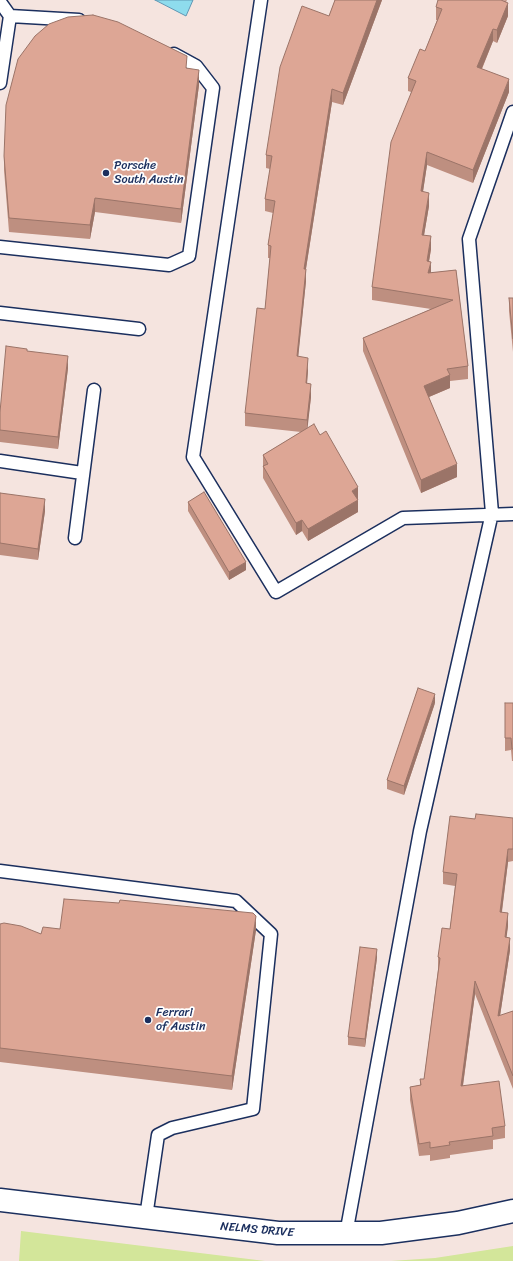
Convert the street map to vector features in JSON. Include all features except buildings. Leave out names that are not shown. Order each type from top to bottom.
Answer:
[{"type":"street","name":"NELMS DRIVE","points":[[0,1200],[278,1233],[381,1233],[458,1223],[513,1211]]},
{"type":"lane","points":[[261,0],[193,457],[276,592],[403,518],[492,513],[513,514]]},
{"type":"lane","points":[[0,2],[10,16],[0,83]]},
{"type":"lane","points":[[10,16],[93,21]]},
{"type":"lane","points":[[0,247],[169,265],[188,256],[213,88],[196,66],[162,49]]},
{"type":"lane","points":[[346,1234],[420,831],[492,513],[469,239],[513,112]]},
{"type":"lane","points":[[0,313],[139,329]]},
{"type":"lane","points":[[75,538],[82,473],[94,390]]},
{"type":"lane","points":[[0,461],[82,473]]},
{"type":"lane","points":[[0,871],[236,901],[271,934],[253,1109],[172,1128],[158,1135],[146,1217]]},
{"type":"green space","points":[[21,1231],[265,1261],[19,1261]]},
{"type":"green space","points":[[513,1246],[513,1261],[391,1261],[435,1258]]},
{"type":"water","points":[[155,0],[193,0],[186,16]]},
{"type":"place","name":"Porsche South Austin","points":[[106,173]]},
{"type":"place","name":"Ferrari of Austin","points":[[148,1020]]}]
